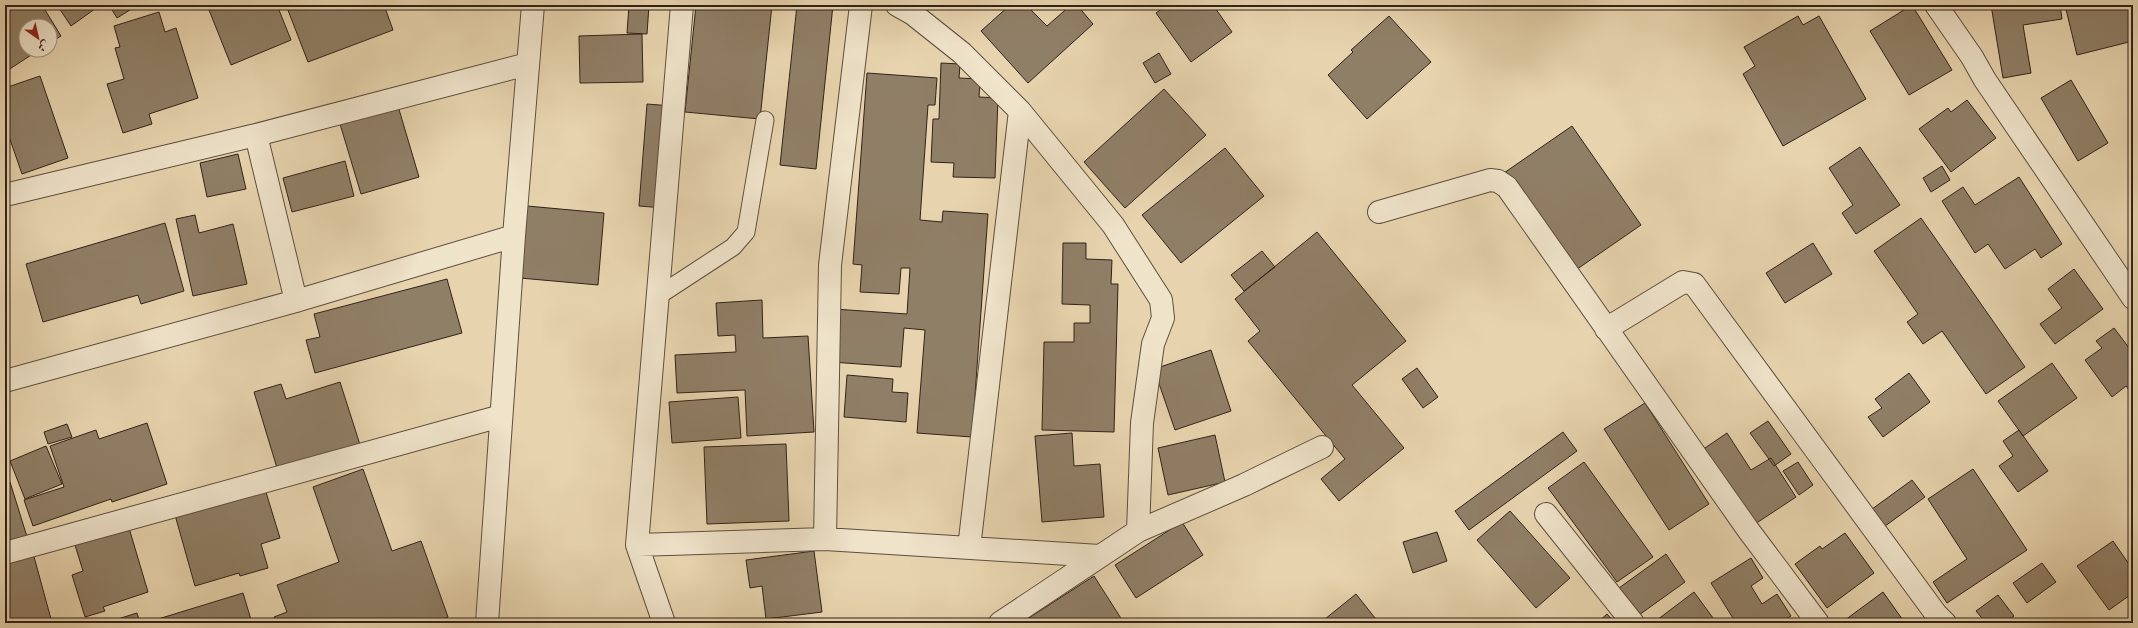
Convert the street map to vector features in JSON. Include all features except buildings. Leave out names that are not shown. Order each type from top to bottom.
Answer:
[{"type":"street","points":[[487,623],[514,236],[533,5]]},
{"type":"street","points":[[664,623],[637,545],[682,5]]},
{"type":"street","points":[[825,539],[830,265],[860,5]]},
{"type":"street","points":[[897,5],[913,14],[962,53],[1020,111],[1113,225],[1161,300],[1163,318],[1153,344],[1142,423],[1138,531]]},
{"type":"street","points":[[1936,5],[2133,298]]},
{"type":"street","points":[[5,195],[256,135],[528,64]]},
{"type":"street","points":[[969,548],[1020,111]]},
{"type":"street","points":[[256,135],[296,301]]},
{"type":"street","points":[[1379,212],[1490,180],[1498,181],[1507,187],[1744,524],[1818,623]]},
{"type":"street","points":[[5,381],[296,301],[514,236]]},
{"type":"street","points":[[1606,329],[1683,282],[1694,284],[1936,614],[1945,623]]},
{"type":"street","points":[[5,553],[501,416]]},
{"type":"street","points":[[1000,623],[1138,531],[1244,484],[1322,447]]},
{"type":"street","points":[[1546,514],[1633,623]]},
{"type":"street","points":[[637,545],[825,539],[1100,556]]},
{"type":"lane","points":[[658,296],[733,248],[746,232],[765,120]]}]
